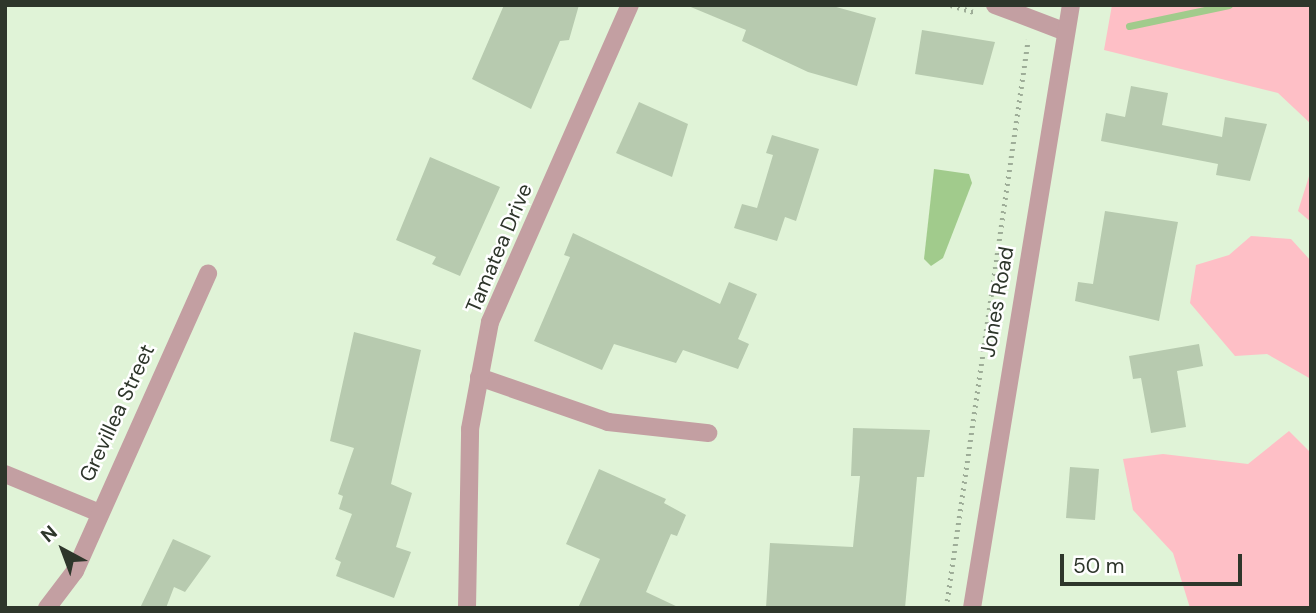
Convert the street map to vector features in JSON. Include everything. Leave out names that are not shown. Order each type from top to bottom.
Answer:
[{"type":"street","name":"Tamatea Drive","points":[[467,608],[470,429],[490,323],[630,5]]},
{"type":"street","points":[[995,5],[1066,32]]},
{"type":"street","name":"Jones Road","points":[[972,608],[1071,5]]},
{"type":"street","name":"Grevillea Street","points":[[47,608],[75,571],[97,512],[208,273]]},
{"type":"street","points":[[479,377],[608,422],[708,433]]},
{"type":"street","points":[[5,474],[97,512]]},
{"type":"path","points":[[946,608],[1028,40]]},
{"type":"shaded area","points":[[1112,5],[1311,5],[1311,124],[1278,93],[1104,50]]},
{"type":"shaded area","points":[[934,169],[969,174],[972,183],[943,258],[931,266],[924,259]]},
{"type":"shaded area","points":[[1311,170],[1311,222],[1298,211]]},
{"type":"shaded area","points":[[1251,236],[1291,239],[1311,261],[1311,379],[1267,354],[1235,356],[1190,303],[1196,265],[1229,255]]},
{"type":"shaded area","points":[[1289,431],[1311,453],[1311,608],[1190,608],[1173,553],[1133,510],[1123,459],[1163,454],[1248,464]]},
{"type":"building","points":[[504,5],[579,5],[569,40],[560,41],[531,109],[472,79]]},
{"type":"building","points":[[686,5],[829,5],[876,18],[857,86],[808,72],[742,41],[746,30]]},
{"type":"building","points":[[922,30],[995,42],[983,85],[915,74]]},
{"type":"building","points":[[1131,86],[1168,93],[1162,125],[1222,137],[1225,117],[1267,124],[1250,181],[1216,175],[1218,164],[1101,141],[1106,113],[1125,117]]},
{"type":"building","points":[[639,102],[688,124],[672,177],[616,153]]},
{"type":"building","points":[[772,135],[819,149],[796,221],[785,217],[777,241],[734,228],[742,204],[757,208],[773,155],[766,153]]},
{"type":"building","points":[[430,157],[500,187],[460,276],[432,264],[436,257],[396,240]]},
{"type":"building","points":[[1105,211],[1178,222],[1159,321],[1075,301],[1078,282],[1093,284]]},
{"type":"building","points":[[573,233],[720,304],[729,282],[757,294],[738,339],[749,344],[738,369],[683,350],[676,363],[614,344],[602,370],[534,341],[570,257],[564,255]]},
{"type":"building","points":[[354,332],[421,350],[391,484],[412,493],[396,547],[411,552],[394,598],[336,576],[341,562],[335,559],[352,514],[339,509],[343,496],[338,494],[354,448],[330,441]]},
{"type":"building","points":[[1199,344],[1203,366],[1177,371],[1186,427],[1151,433],[1141,378],[1133,379],[1129,356]]},
{"type":"building","points":[[853,428],[930,430],[924,477],[917,477],[905,608],[766,608],[770,543],[853,547],[860,476],[851,476]]},
{"type":"building","points":[[1070,467],[1099,469],[1095,520],[1066,518]]},
{"type":"building","points":[[599,469],[666,499],[664,503],[686,515],[677,536],[671,534],[646,592],[680,608],[578,608],[600,559],[566,544]]},
{"type":"building","points":[[173,539],[211,556],[185,592],[174,587],[166,608],[140,608]]},
{"type":"waterway","points":[[1129,26],[1229,5]]}]
